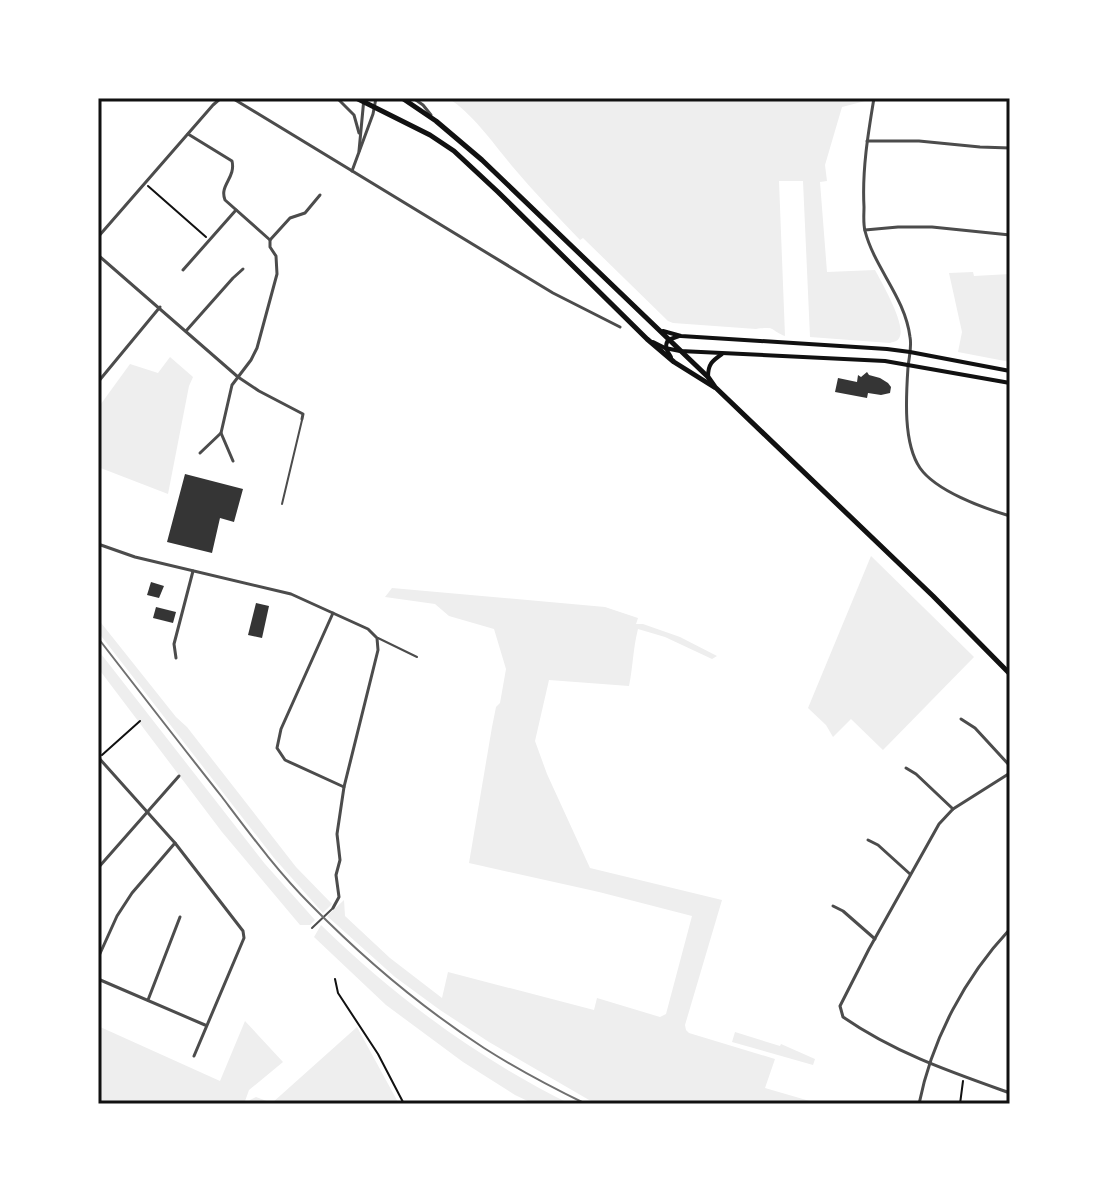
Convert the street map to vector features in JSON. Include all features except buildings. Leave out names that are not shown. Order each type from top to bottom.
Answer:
[{"type":"main road","points":[[356,98],[430,135],[454,151],[647,339],[674,362],[715,387]]},
{"type":"main road","points":[[402,98],[436,121],[482,160],[1010,673]]},
{"type":"main road","points":[[655,327],[681,336],[910,352],[1010,371]]},
{"type":"main road","points":[[668,340],[681,336]]},
{"type":"main road","points":[[647,339],[680,351],[885,361],[1010,383]]},
{"type":"main road","points":[[665,348],[668,340]]},
{"type":"main road","points":[[665,348],[674,362]]},
{"type":"main road","points":[[708,377],[711,361],[722,353]]},
{"type":"street","points":[[98,237],[221,98]]},
{"type":"street","points":[[232,98],[553,293],[620,327]]},
{"type":"street","points":[[337,98],[354,115],[360,136]]},
{"type":"street","points":[[352,171],[376,98]]},
{"type":"street","points":[[413,98],[436,121]]},
{"type":"street","points":[[874,98],[863,198],[865,230],[904,310],[910,337],[908,433],[911,451],[931,479],[954,493],[1010,516]]},
{"type":"street","points":[[359,155],[364,100]]},
{"type":"street","points":[[188,134],[232,161],[233,173],[222,195],[270,240]]},
{"type":"street","points":[[867,141],[919,141],[1010,148]]},
{"type":"street","points":[[200,453],[221,433],[232,385],[257,348],[277,274],[276,256],[270,247],[270,240],[290,218],[305,213],[320,195]]},
{"type":"street","points":[[183,270],[236,210]]},
{"type":"street","points":[[865,230],[932,227],[1010,235]]},
{"type":"street","points":[[98,255],[238,377],[303,414],[302,419]]},
{"type":"street","points":[[186,331],[243,269]]},
{"type":"street","points":[[98,382],[160,307]]},
{"type":"street","points":[[221,433],[233,461]]},
{"type":"street","points":[[98,544],[135,557],[291,594],[368,629],[377,638],[378,650],[344,787],[337,834],[339,897],[333,908]]},
{"type":"street","points":[[176,658],[174,644],[193,571]]},
{"type":"street","points":[[333,613],[281,729],[277,748],[285,760],[344,787]]},
{"type":"street","points":[[961,719],[975,728],[1010,766]]},
{"type":"street","points":[[98,757],[175,843],[243,931],[244,938],[194,1056]]},
{"type":"street","points":[[906,768],[953,809]]},
{"type":"street","points":[[1010,773],[953,809],[933,833],[840,1006],[843,1017],[892,1047],[1010,1093]]},
{"type":"street","points":[[98,868],[179,776]]},
{"type":"street","points":[[868,840],[878,845],[910,874]]},
{"type":"street","points":[[98,958],[117,916],[132,893],[175,843]]},
{"type":"street","points":[[833,906],[875,939]]},
{"type":"street","points":[[148,1000],[180,917]]},
{"type":"street","points":[[919,1104],[930,1063],[960,996],[1010,929]]},
{"type":"street","points":[[98,979],[205,1025]]},
{"type":"lane","points":[[282,504],[302,419]]},
{"type":"lane","points":[[377,638],[417,657]]},
{"type":"lane","points":[[312,928],[333,908]]},
{"type":"path","points":[[144,183],[210,240]]},
{"type":"path","points":[[98,757],[140,721]]},
{"type":"path","points":[[335,979],[338,993],[378,1054],[404,1104]]},
{"type":"path","points":[[960,1104],[964,1076]]},
{"type":"shaded area","points":[[448,98],[870,98],[842,107],[825,165],[827,181],[820,182],[827,272],[875,270],[896,313],[901,330],[899,338],[890,343],[810,337],[803,181],[779,181],[785,336],[770,328],[668,321],[583,238],[580,240],[474,120]]},
{"type":"shaded area","points":[[973,272],[974,276],[1010,274],[1010,362],[958,352],[962,332],[949,273]]},
{"type":"shaded area","points":[[170,357],[193,377],[168,494],[98,467],[98,408],[130,364],[158,373]]},
{"type":"shaded area","points":[[871,556],[974,657],[883,750],[851,719],[833,737],[826,725],[808,708]]},
{"type":"shaded area","points":[[392,588],[605,607],[638,618],[636,624],[680,637],[717,656],[712,659],[665,637],[638,629],[629,686],[549,680],[535,741],[590,868],[722,900],[686,1030],[775,1059],[765,1088],[820,1104],[596,1104],[440,1010],[395,977],[327,916],[344,900],[345,916],[390,958],[442,998],[448,972],[594,1010],[597,998],[660,1017],[666,1014],[692,916],[469,863],[492,727],[506,669],[494,629],[449,616],[435,604],[385,597]]},
{"type":"shaded area","points":[[98,619],[296,867],[332,904],[323,913],[274,858],[98,632]]},
{"type":"shaded area","points":[[98,650],[265,864],[315,920],[310,925],[300,925],[222,832],[98,668]]},
{"type":"shaded area","points":[[321,925],[378,977],[438,1024],[502,1067],[570,1104],[534,1104],[463,1062],[386,1005],[314,937]]},
{"type":"shaded area","points":[[245,1021],[283,1062],[249,1090],[244,1104],[98,1104],[98,1026],[220,1081]]},
{"type":"shaded area","points":[[357,1027],[399,1104],[248,1104],[256,1097],[272,1103]]},
{"type":"shaded area","points":[[735,1032],[781,1044],[815,1059],[813,1065],[732,1042]]},
{"type":"railway","points":[[98,638],[265,852],[331,925],[438,1016],[484,1048],[586,1104]]}]
